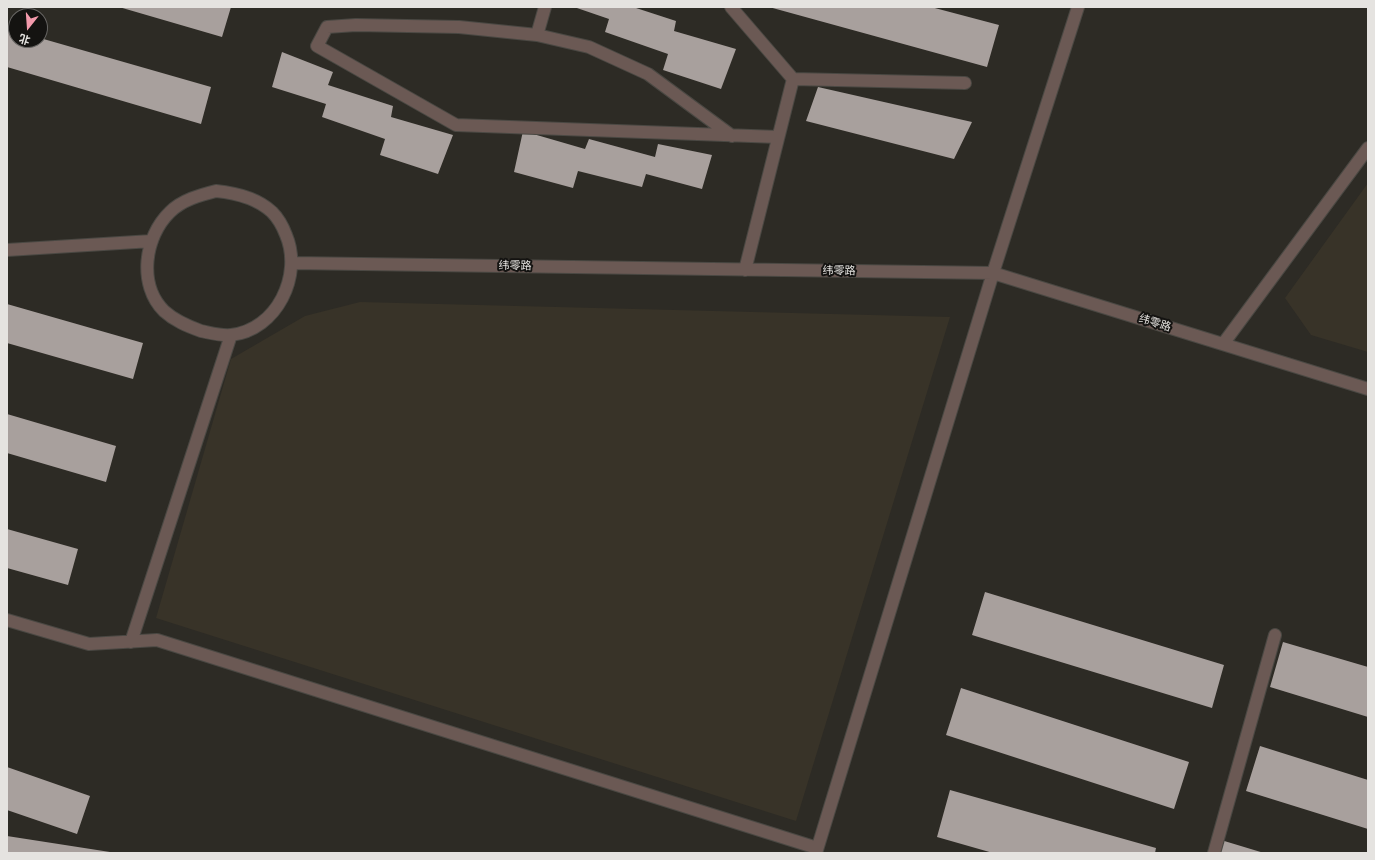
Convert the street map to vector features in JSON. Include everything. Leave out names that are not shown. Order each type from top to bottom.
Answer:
[{"type":"street","points":[[537,34],[545,7]]},
{"type":"street","points":[[731,7],[793,79],[965,83]]},
{"type":"street","points":[[7,620],[89,644],[157,640],[816,850],[993,273],[1078,7]]},
{"type":"street","points":[[732,136],[648,74],[589,47],[537,34],[459,27],[356,25],[326,27],[318,46],[456,125],[732,136],[778,137]]},
{"type":"street","points":[[745,270],[793,79]]},
{"type":"street","points":[[1223,344],[1368,148]]},
{"type":"street","points":[[216,191],[234,193],[254,200],[272,212],[290,243],[292,263],[290,279],[285,294],[277,307],[266,318],[242,332],[231,335],[213,334],[193,328],[173,319],[161,307],[150,292],[147,274],[152,241],[161,223],[170,212],[198,195],[216,191]]},
{"type":"street","points":[[7,250],[152,241]]},
{"type":"street","name":"纬零路","points":[[292,263],[993,273],[1368,388]]},
{"type":"street","points":[[131,642],[231,335]]},
{"type":"street","points":[[1214,853],[1275,635]]},
{"type":"shaded area","points":[[1368,183],[1368,352],[1311,335],[1285,298]]},
{"type":"shaded area","points":[[360,302],[950,317],[796,821],[156,618],[231,359],[305,316]]},
{"type":"building","points":[[119,7],[231,7],[222,37]]},
{"type":"building","points":[[574,7],[633,7],[676,21],[674,31],[736,49],[721,89],[663,70],[668,54],[605,32],[609,19]]},
{"type":"building","points":[[769,7],[931,7],[999,25],[987,67]]},
{"type":"building","points":[[7,28],[8,48],[48,48],[48,40],[211,87],[201,124],[7,67]]},
{"type":"building","points":[[282,52],[333,72],[328,85],[393,106],[391,117],[453,135],[438,174],[380,155],[385,139],[322,117],[326,104],[272,87]]},
{"type":"building","points":[[818,87],[972,122],[954,159],[806,121]]},
{"type":"building","points":[[523,131],[585,149],[589,139],[655,157],[658,144],[712,155],[702,189],[646,174],[642,187],[578,171],[573,188],[514,172]]},
{"type":"building","points":[[7,304],[143,343],[133,379],[7,343]]},
{"type":"building","points":[[7,414],[116,446],[106,482],[7,453]]},
{"type":"building","points":[[7,529],[78,549],[68,585],[7,568]]},
{"type":"building","points":[[985,592],[1224,665],[1212,708],[972,635]]},
{"type":"building","points":[[1283,642],[1368,667],[1368,717],[1270,687]]},
{"type":"building","points":[[961,688],[1189,762],[1174,809],[946,735]]},
{"type":"building","points":[[1260,746],[1368,780],[1368,829],[1246,791]]},
{"type":"building","points":[[7,767],[90,796],[77,834],[7,810]]},
{"type":"building","points":[[950,790],[1156,848],[1155,853],[993,853],[937,837]]},
{"type":"building","points":[[7,836],[110,852],[110,853],[7,853]]},
{"type":"building","points":[[1221,840],[1264,853],[1217,853]]}]
